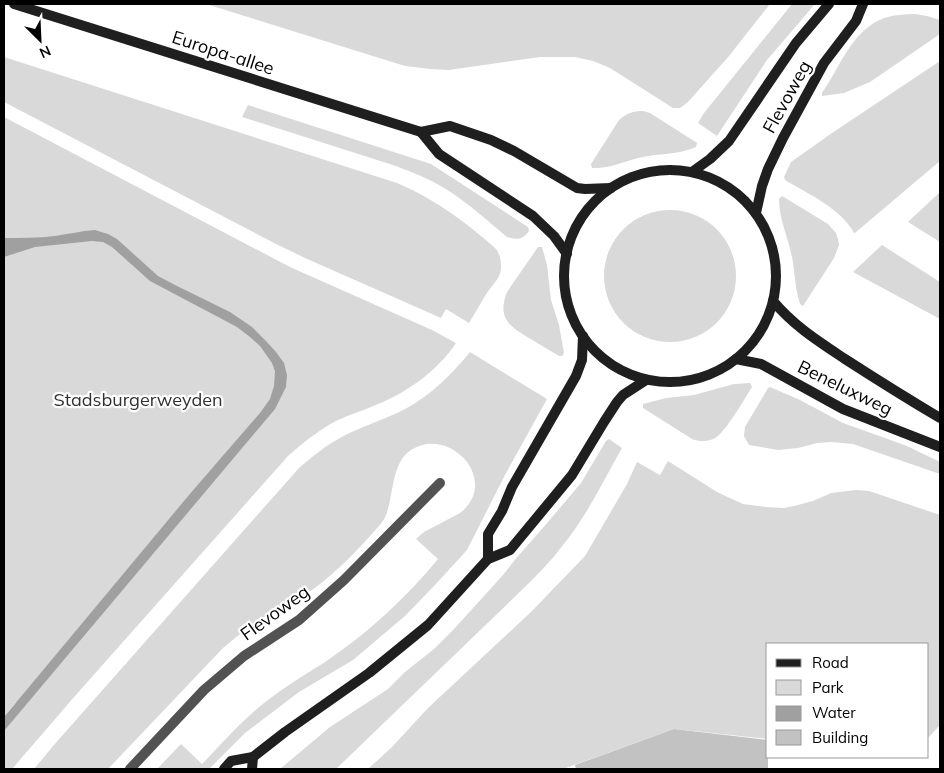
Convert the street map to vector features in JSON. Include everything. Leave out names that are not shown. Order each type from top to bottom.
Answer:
[{"type":"main road","name":"Europa-allee","points":[[14,4],[421,132],[450,126],[502,145],[577,188],[611,188]]},
{"type":"main road","name":"Flevoweg","points":[[692,172],[710,160],[730,141],[796,44],[829,4]]},
{"type":"main road","name":"Flevoweg","points":[[756,213],[768,169],[783,138],[824,63],[856,21],[863,4]]},
{"type":"main road","points":[[421,132],[440,154],[533,216],[554,236],[567,254]]},
{"type":"main road","points":[[678,170],[692,172],[716,180],[727,187],[756,213],[766,231],[776,260],[773,301],[768,318],[760,333],[745,352],[725,367],[712,374],[686,381],[646,380],[610,364],[600,356],[583,336],[570,310],[566,296],[564,268],[567,254],[582,217],[590,206],[611,188],[623,181],[650,172],[678,170]]},
{"type":"main road","name":"Beneluxweg","points":[[773,301],[785,315],[808,334],[940,418]]},
{"type":"main road","points":[[488,559],[488,534],[502,511],[512,487],[576,376],[582,360],[583,336]]},
{"type":"main road","name":"Beneluxweg","points":[[736,359],[761,364],[843,409],[940,447]]},
{"type":"main road","points":[[224,769],[231,761],[253,758],[284,732],[369,672],[422,630],[488,559],[510,550],[572,474],[617,402],[623,395],[646,380]]},
{"type":"main road","points":[[252,769],[253,758]]},
{"type":"street","name":"Flevoweg","points":[[130,769],[204,690],[244,656],[299,620],[344,580],[440,483]]},
{"type":"green space","points":[[206,4],[770,4],[729,56],[688,102],[680,108],[673,108],[610,68],[593,61],[575,57],[540,57],[449,70],[405,66]]},
{"type":"green space","points":[[792,4],[815,4],[767,60],[717,136],[698,123]]},
{"type":"green space","points":[[915,14],[940,20],[940,34],[870,82],[844,93],[822,96],[848,50],[863,31],[884,18]]},
{"type":"green space","points":[[4,57],[397,183],[441,207],[492,245],[500,258],[501,271],[499,277],[486,294],[469,323],[446,309],[441,318],[305,258],[4,102]]},
{"type":"green space","points":[[940,61],[940,161],[856,232],[854,233],[849,224],[833,209],[785,180],[784,177],[791,162]]},
{"type":"green space","points":[[248,105],[431,164],[528,227],[529,231],[519,238],[507,237],[464,201],[436,183],[396,166],[242,117]]},
{"type":"green space","points":[[643,111],[650,113],[697,143],[696,147],[689,150],[638,158],[610,166],[592,168],[591,164],[619,120],[630,113]]},
{"type":"green space","name":"Stadsburgerweyden","points":[[4,117],[290,267],[432,330],[456,343],[431,371],[411,387],[389,399],[331,424],[312,436],[288,456],[12,769],[4,769],[4,731],[24,706],[16,702],[4,717]]},
{"type":"green space","points":[[940,192],[940,242],[908,222]]},
{"type":"green space","points":[[782,196],[828,224],[836,233],[838,239],[839,245],[834,258],[803,306],[798,298],[792,257],[780,214],[779,199]]},
{"type":"green space","points":[[670,210],[683,211],[695,215],[717,229],[731,251],[735,263],[735,289],[731,301],[717,323],[695,337],[683,341],[670,342],[657,341],[645,337],[623,323],[609,301],[605,289],[604,276],[605,263],[609,251],[623,229],[645,215],[657,211]]},
{"type":"green space","points":[[882,245],[940,282],[940,319],[853,272]]},
{"type":"green space","points":[[538,247],[542,247],[547,265],[551,300],[559,325],[564,353],[562,356],[559,356],[516,329],[504,315],[503,308],[507,292]]},
{"type":"green space","points":[[470,352],[547,399],[505,475],[467,550],[405,616],[353,660],[299,692],[245,733],[209,769],[157,769],[181,744],[202,764],[259,707],[356,639],[400,601],[426,573],[438,559],[416,539],[424,532],[460,513],[471,500],[475,486],[473,472],[466,460],[454,451],[441,445],[426,444],[411,450],[396,471],[385,518],[357,550],[312,590],[256,622],[223,648],[108,769],[34,769],[299,468],[340,438],[399,412],[425,396],[441,383]]},
{"type":"green space","points":[[750,383],[752,387],[729,423],[719,435],[709,440],[692,439],[643,408],[643,404],[666,398],[694,395],[734,384]]},
{"type":"green space","points":[[770,387],[800,400],[843,423],[907,446],[940,462],[940,474],[853,444],[817,443],[798,448],[778,450],[749,445],[744,436],[745,427]]},
{"type":"green space","points":[[609,439],[622,448],[572,534],[531,581],[336,769],[280,769],[330,727],[388,689],[454,629],[503,575],[581,483]]},
{"type":"green space","points":[[668,461],[717,492],[743,504],[784,508],[813,501],[831,493],[856,490],[869,491],[940,515],[940,725],[929,737],[929,643],[766,643],[766,739],[674,729],[563,769],[368,769],[392,747],[428,708],[532,611],[585,556],[627,484],[637,462],[660,475]]},
{"type":"water","points":[[95,230],[117,239],[158,276],[230,312],[252,327],[284,363],[287,375],[286,387],[275,409],[4,731],[4,717],[260,413],[270,399],[274,386],[275,371],[272,363],[260,346],[250,337],[237,327],[150,281],[112,247],[103,242],[92,241],[35,247],[4,257],[4,238],[49,237]]},
{"type":"building","points":[[674,729],[766,740],[766,758],[768,758],[768,769],[576,769],[575,765]]}]
